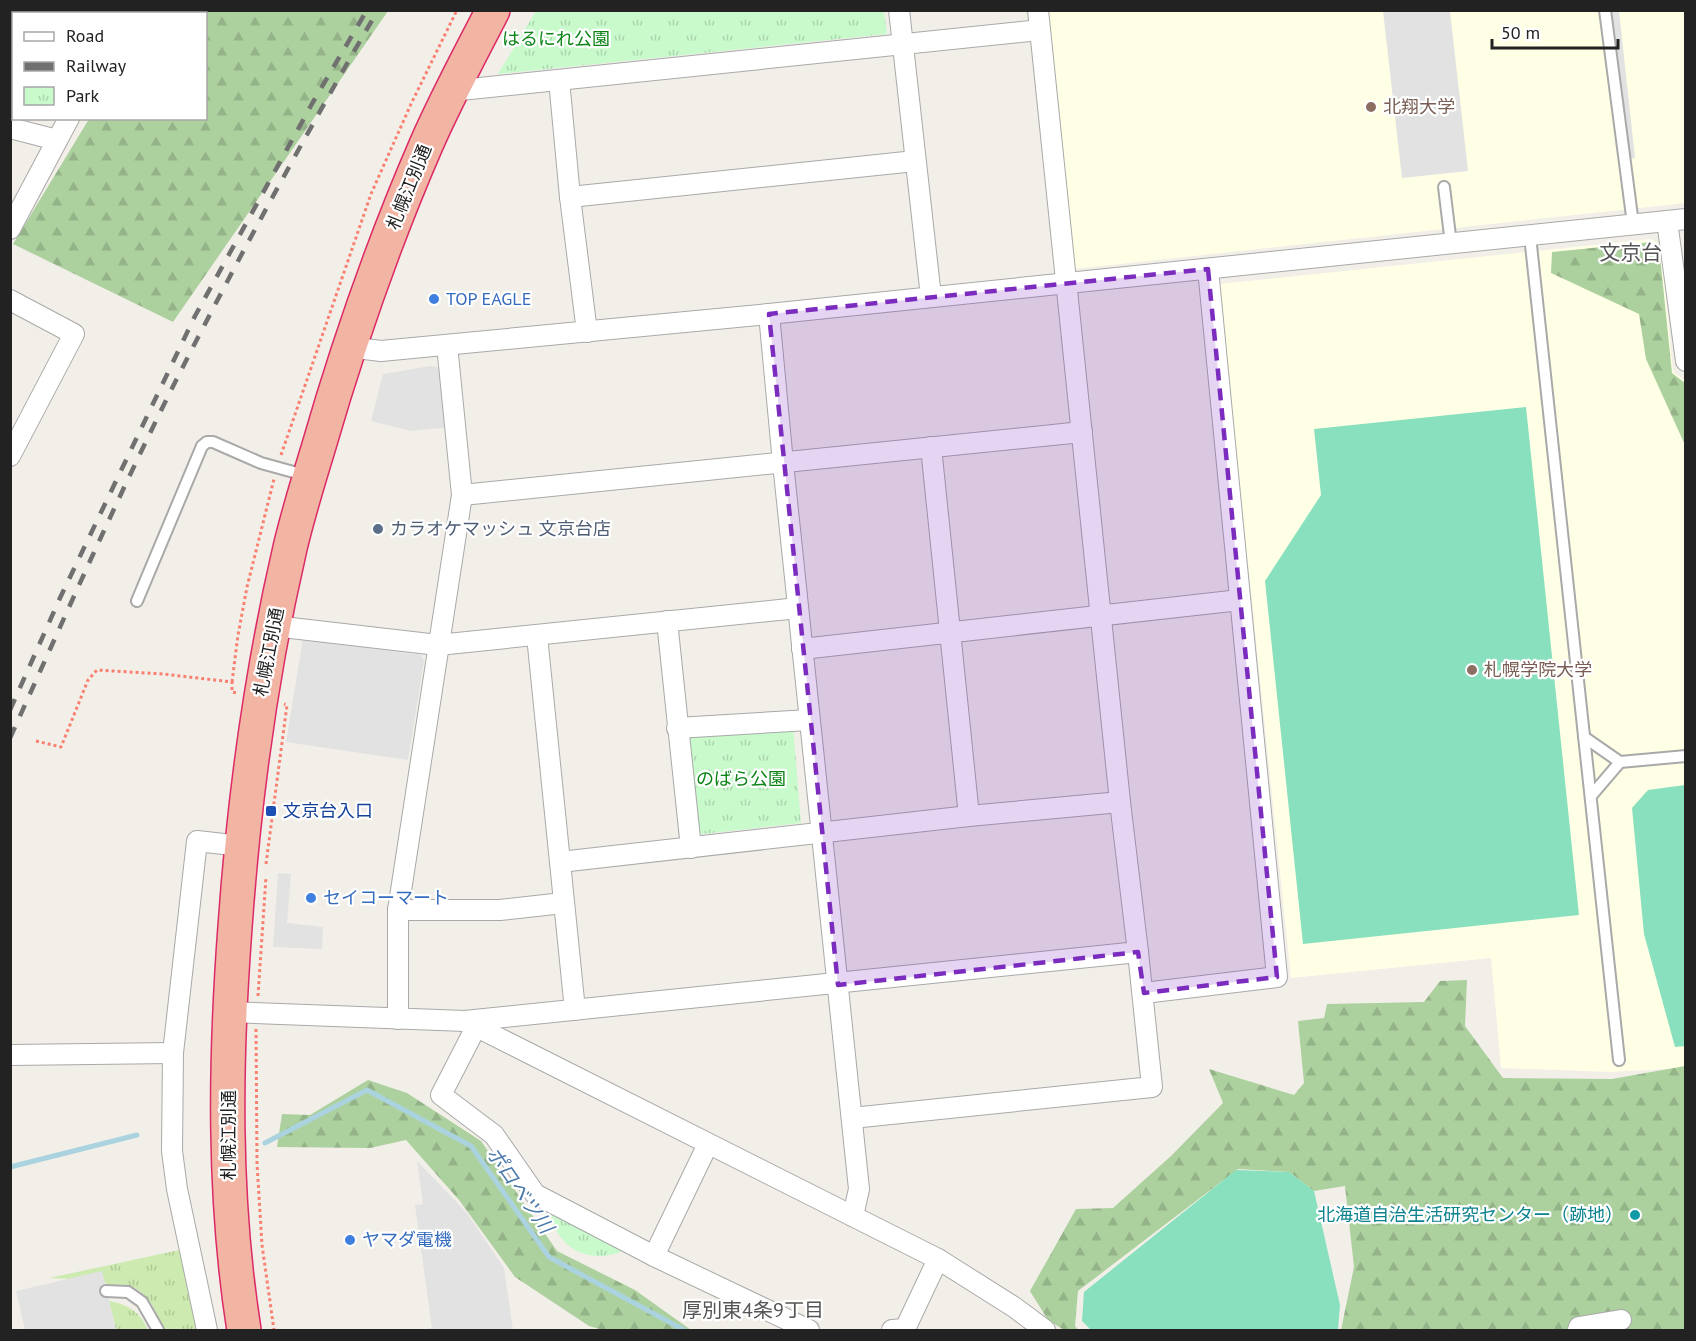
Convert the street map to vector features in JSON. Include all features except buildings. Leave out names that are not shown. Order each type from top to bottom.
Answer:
[{"type":"highway","name":"札幌江別通","points":[[244,1330],[229,1184],[229,1012],[241,846],[260,699],[291,546],[348,347],[381,256],[426,145],[493,10]]},
{"type":"street","points":[[899,10],[931,297]]},
{"type":"street","points":[[451,91],[903,43],[1039,20],[1120,802],[1152,1087],[852,1118]]},
{"type":"street","points":[[559,80],[570,197],[587,332]]},
{"type":"street","points":[[10,229],[68,120]]},
{"type":"street","points":[[10,128],[57,140]]},
{"type":"street","points":[[570,197],[915,161]]},
{"type":"street","points":[[348,347],[381,351],[587,332],[1676,220],[1685,360]]},
{"type":"street","points":[[1143,993],[1277,977],[1208,268]]},
{"type":"street","points":[[10,300],[74,334],[10,456]]},
{"type":"street","points":[[769,314],[859,1189],[853,1216]]},
{"type":"street","points":[[398,1019],[398,910],[462,495],[447,345]]},
{"type":"street","points":[[462,495],[1082,432]]},
{"type":"street","points":[[931,447],[969,816]]},
{"type":"street","points":[[802,649],[1240,600]]},
{"type":"street","points":[[274,626],[438,645],[798,608]]},
{"type":"street","points":[[667,621],[691,848]]},
{"type":"street","points":[[537,636],[575,1010]]},
{"type":"street","points":[[677,728],[809,720]]},
{"type":"street","points":[[560,862],[969,816],[1120,802]]},
{"type":"street","points":[[207,1330],[177,1189],[172,1151],[173,1053],[196,841],[241,846]]},
{"type":"street","points":[[398,910],[500,910],[563,903]]},
{"type":"street","points":[[229,1012],[470,1024],[575,1010],[838,985],[1138,952]]},
{"type":"street","points":[[470,1024],[938,1259],[1014,1306],[1045,1330]]},
{"type":"street","points":[[470,1024],[441,1095],[494,1135],[535,1194],[654,1256],[809,1330]]},
{"type":"street","points":[[10,1055],[173,1053]]},
{"type":"street","points":[[654,1256],[708,1144]]},
{"type":"street","points":[[892,1330],[905,1329],[938,1259]]},
{"type":"street","points":[[1578,1330],[1621,1320]]},
{"type":"lane","points":[[1605,10],[1633,224]]},
{"type":"lane","points":[[1444,187],[1451,244]]},
{"type":"lane","points":[[1530,236],[1619,1060]]},
{"type":"lane","points":[[137,602],[202,446],[207,442],[213,442],[261,463],[310,476]]},
{"type":"lane","points":[[1584,737],[1620,762],[1686,756]]},
{"type":"lane","points":[[1591,796],[1620,762]]},
{"type":"lane","points":[[106,1291],[128,1292],[141,1302],[158,1330]]},
{"type":"path","points":[[36,741],[61,747],[88,680],[97,670],[163,674],[232,682],[232,692]]},
{"type":"highlighted area","points":[[1208,269],[1277,977],[1144,993],[1138,952],[838,985],[769,314]]},
{"type":"shaded area","name":"北翔大学","points":[[1047,11],[1685,11],[1685,203],[1074,269]]},
{"type":"shaded area","points":[[1383,11],[1450,11],[1468,171],[1402,178]]},
{"type":"shaded area","points":[[1606,11],[1619,11],[1635,158],[1627,160]]},
{"type":"shaded area","name":"札幌学院大学","points":[[1651,239],[1661,245],[1673,372],[1686,381],[1685,1068],[1611,1072],[1501,1068],[1491,958],[1291,978],[1219,284]]},
{"type":"shaded area","points":[[430,366],[437,367],[440,375],[450,427],[411,431],[371,421],[383,374]]},
{"type":"shaded area","points":[[303,639],[421,655],[424,661],[408,760],[286,742]]},
{"type":"shaded area","points":[[278,873],[291,874],[287,923],[323,927],[322,949],[273,947]]},
{"type":"shaded area","points":[[417,1161],[467,1213],[504,1268],[513,1330],[420,1330],[432,1328],[415,1205],[423,1204]]},
{"type":"shaded area","points":[[102,1271],[116,1330],[25,1330],[16,1291]]},
{"type":"green space","points":[[155,10],[388,11],[173,322],[13,244],[88,120],[207,120],[207,12],[154,12]]},
{"type":"green space","name":"はるにれ公園","points":[[536,11],[884,11],[887,34],[498,74]]},
{"type":"green space","points":[[1651,242],[1659,246],[1672,373],[1685,383],[1685,445],[1646,359],[1639,314],[1551,273],[1552,252]]},
{"type":"green space","points":[[1526,407],[1579,915],[1303,944],[1265,581],[1321,495],[1314,429]]},
{"type":"green space","name":"のばら公園","points":[[793,725],[801,823],[694,835],[683,734]]},
{"type":"green space","points":[[1685,785],[1686,1046],[1675,1047],[1644,934],[1632,808],[1648,790]]},
{"type":"green space","points":[[1467,980],[1465,1026],[1503,1078],[1612,1079],[1685,1066],[1685,1330],[1341,1330],[1354,1267],[1345,1186],[1314,1191],[1289,1172],[1238,1169],[1078,1291],[1075,1326],[1078,1330],[1064,1330],[1048,1320],[1030,1291],[1076,1209],[1113,1208],[1171,1156],[1223,1103],[1209,1069],[1294,1095],[1304,1083],[1298,1021],[1324,1018],[1327,1004],[1424,1002],[1440,981]]},
{"type":"green space","points":[[368,1080],[407,1093],[481,1141],[557,1251],[635,1290],[691,1330],[603,1330],[589,1326],[515,1277],[459,1200],[406,1140],[370,1148],[277,1147],[282,1114],[310,1115]]},
{"type":"green space","points":[[1236,1170],[1289,1172],[1314,1191],[1340,1305],[1338,1330],[1091,1330],[1082,1321],[1084,1292]]},
{"type":"green space","points":[[551,1212],[628,1248],[606,1256],[590,1255],[576,1250],[563,1241],[548,1220]]},
{"type":"green space","points":[[184,1249],[201,1330],[163,1330],[154,1308],[145,1296],[132,1287],[105,1283],[101,1272],[70,1279],[49,1278]]},
{"type":"green space","points":[[109,1301],[133,1310],[148,1330],[116,1330]]},
{"type":"waterway","name":"ポロベツ川","points":[[265,1143],[367,1090],[471,1146],[549,1257],[684,1330]]},
{"type":"waterway","name":"ポロベツ川","points":[[10,1167],[137,1135]]},
{"type":"railway","points":[[10,710],[60,598],[195,316],[313,102],[367,10]]},
{"type":"railway","points":[[10,738],[153,426],[268,205],[378,10]]},
{"type":"place","name":"北翔大学","points":[[1371,107]]},
{"type":"place","name":"TOP EAGLE","points":[[434,299]]},
{"type":"place","name":"カラオケマッシュ 文京台店","points":[[378,529]]},
{"type":"place","name":"札幌学院大学","points":[[1472,670]]},
{"type":"place","name":"文京台入口","points":[[271,811]]},
{"type":"place","name":"セイコーマート","points":[[311,898]]},
{"type":"place","name":"北海道自治生活研究センター（跡地）","points":[[1635,1215]]},
{"type":"place","name":"ヤマダ電機","points":[[350,1240]]},
{"type":"district","name":"文京台","points":[[1631,253]]},
{"type":"district","name":"厚別東4条9丁目","points":[[753,1310]]}]
